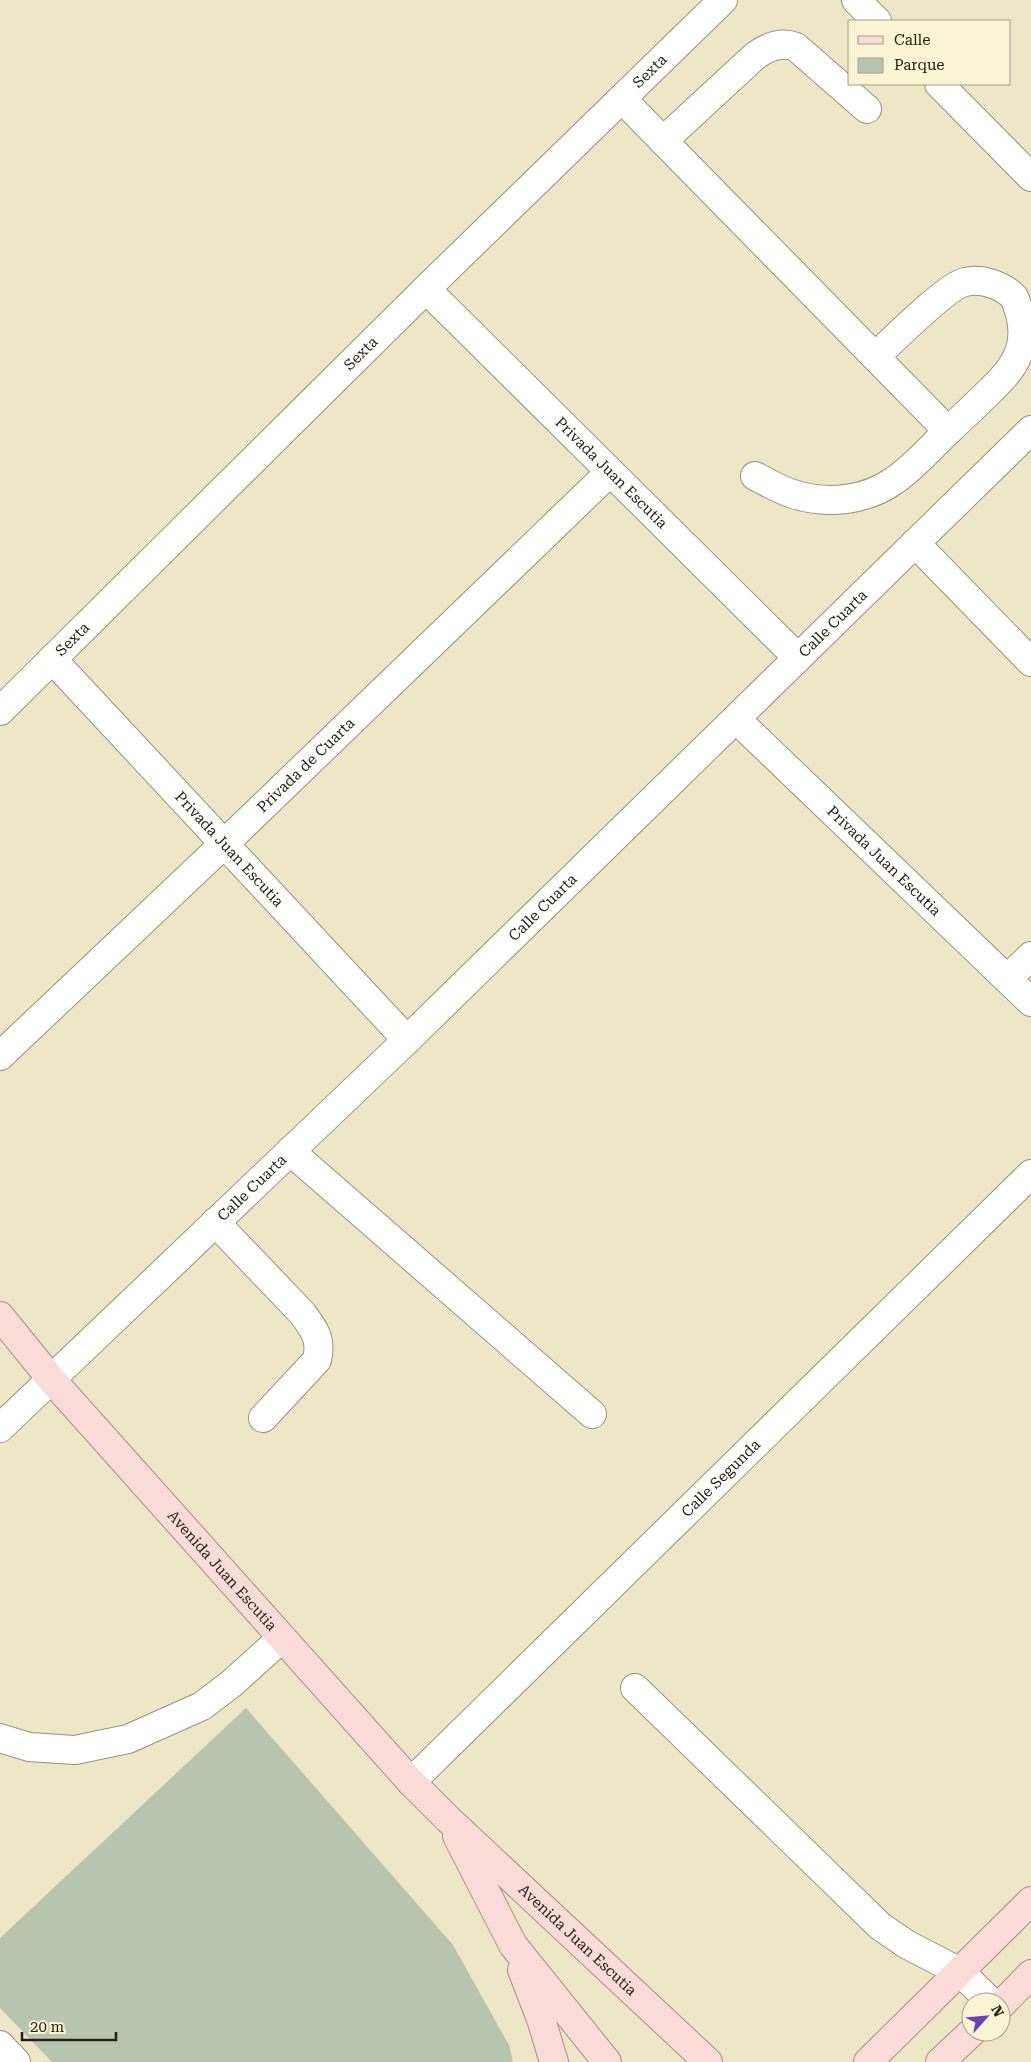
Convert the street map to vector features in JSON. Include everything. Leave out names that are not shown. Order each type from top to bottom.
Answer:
[{"type":"main road","name":"Avenida Juan Escutia","points":[[0,1316],[51,1379],[411,1782],[448,1819],[708,2062]]},
{"type":"main road","name":"Avenida Juan Escutia","points":[[448,1819],[513,1945],[607,2062]]},
{"type":"main road","points":[[868,2062],[1031,1902]]},
{"type":"main road","points":[[513,1945],[541,2019],[554,2062]]},
{"type":"main road","points":[[1011,1995],[1031,1974]]},
{"type":"main road","points":[[940,2062],[961,2042]]},
{"type":"street","name":"Sexta","points":[[0,711],[723,0]]},
{"type":"street","points":[[856,0],[876,20]]},
{"type":"street","points":[[663,141],[755,56],[766,48],[778,45],[790,44],[796,47],[867,109]]},
{"type":"street","points":[[940,85],[1031,177]]},
{"type":"street","points":[[622,99],[948,431]]},
{"type":"street","points":[[755,476],[792,494],[816,499],[840,500],[858,498],[896,480],[1018,365],[1027,349],[1030,332],[1028,318],[1020,304],[1010,293],[994,284],[979,281],[964,282],[947,292],[875,356]]},
{"type":"street","name":"Privada Juan Escutia","points":[[426,290],[798,658]]},
{"type":"street","name":"Calle Cuarta","points":[[0,1428],[408,1040],[1031,430]]},
{"type":"street","name":"Privada de Cuarta","points":[[0,1056],[224,844],[610,472]]},
{"type":"street","points":[[915,543],[1026,647]]},
{"type":"street","name":"Privada Juan Escutia","points":[[52,659],[408,1040]]},
{"type":"street","name":"Privada Juan Escutia","points":[[736,719],[1031,1002]]},
{"type":"street","points":[[1007,979],[1031,956]]},
{"type":"street","points":[[290,1151],[592,1414]]},
{"type":"street","name":"Calle Segunda","points":[[411,1782],[1031,1174]]},
{"type":"street","points":[[216,1222],[302,1312],[314,1329],[320,1348],[317,1360],[263,1418]]},
{"type":"street","points":[[0,1738],[29,1747],[75,1750],[128,1739],[202,1706],[231,1684],[282,1638]]},
{"type":"street","points":[[635,1688],[880,1926],[906,1944],[960,1972],[981,1992]]},
{"type":"street","points":[[0,2045],[16,2062]]},
{"type":"green space","points":[[246,1708],[453,1945],[509,2045],[513,2062],[52,2062],[0,2008],[0,1938]]}]
